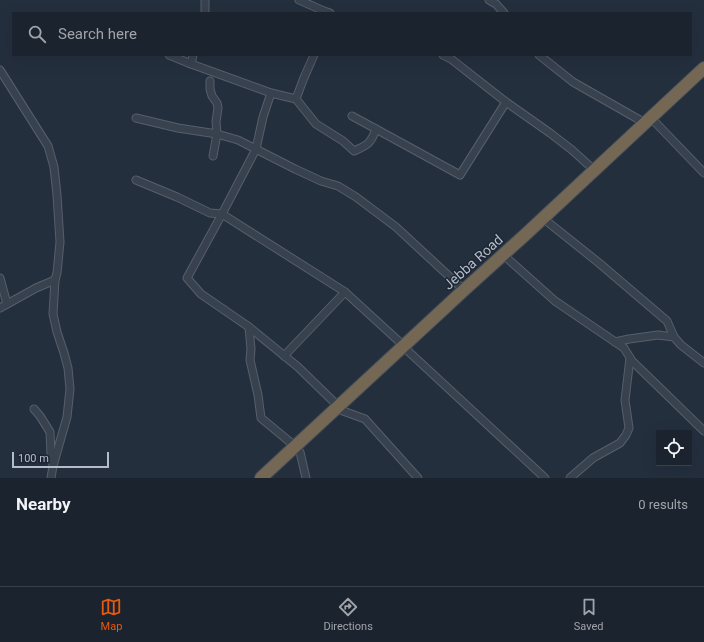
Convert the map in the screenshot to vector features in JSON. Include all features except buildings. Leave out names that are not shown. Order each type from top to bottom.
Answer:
[{"type":"highway","name":"Jebba Road","points":[[272,478],[298,449],[340,409],[594,181],[704,68]]},
{"type":"highway","name":"Jebba Road","points":[[407,349],[464,290],[594,170],[704,78]]},
{"type":"highway","name":"Jebba Road","points":[[262,478],[298,449]]},
{"type":"street","points":[[205,0],[205,12]]},
{"type":"street","points":[[299,0],[326,12]]},
{"type":"street","points":[[489,0],[496,4],[503,12]]},
{"type":"street","points":[[171,56],[271,93],[296,99],[316,124],[343,141],[354,151],[363,147],[372,140],[376,129]]},
{"type":"street","points":[[191,64],[193,56]]},
{"type":"street","points":[[296,99],[314,56]]},
{"type":"street","points":[[445,56],[550,133],[594,170]]},
{"type":"street","points":[[540,56],[573,82],[650,123],[704,173]]},
{"type":"street","points":[[0,70],[48,146],[54,167],[60,242],[57,274],[55,280],[53,314],[68,368],[70,389],[67,417],[61,435],[51,478]]},
{"type":"street","points":[[210,81],[212,96],[218,108],[216,122],[217,134],[213,156]]},
{"type":"street","points":[[271,93],[263,117],[256,149],[187,278],[201,294],[249,327],[298,367],[340,409],[365,419],[418,478]]},
{"type":"street","points":[[352,116],[460,175],[506,102]]},
{"type":"street","points":[[136,118],[178,128],[217,134],[238,140],[301,172],[321,181],[338,186],[356,197],[396,227],[464,290]]},
{"type":"street","points":[[136,180],[210,213],[222,214],[345,292],[545,478]]},
{"type":"street","points":[[549,223],[667,321],[674,337],[681,345],[704,363]]},
{"type":"street","points":[[508,259],[555,301],[624,348],[630,358],[704,431]]},
{"type":"street","points":[[0,278],[7,304]]},
{"type":"street","points":[[0,308],[36,288],[55,280]]},
{"type":"street","points":[[284,356],[345,292]]},
{"type":"street","points":[[249,327],[251,349],[250,360],[258,395],[261,418],[298,449],[306,478]]},
{"type":"street","points":[[615,342],[658,335],[674,337]]},
{"type":"street","points":[[570,478],[593,458],[620,443],[626,435],[629,428],[625,400],[630,358]]},
{"type":"street","points":[[34,409],[50,432],[53,466]]},
{"type":"street","points":[[51,440],[61,435]]}]
